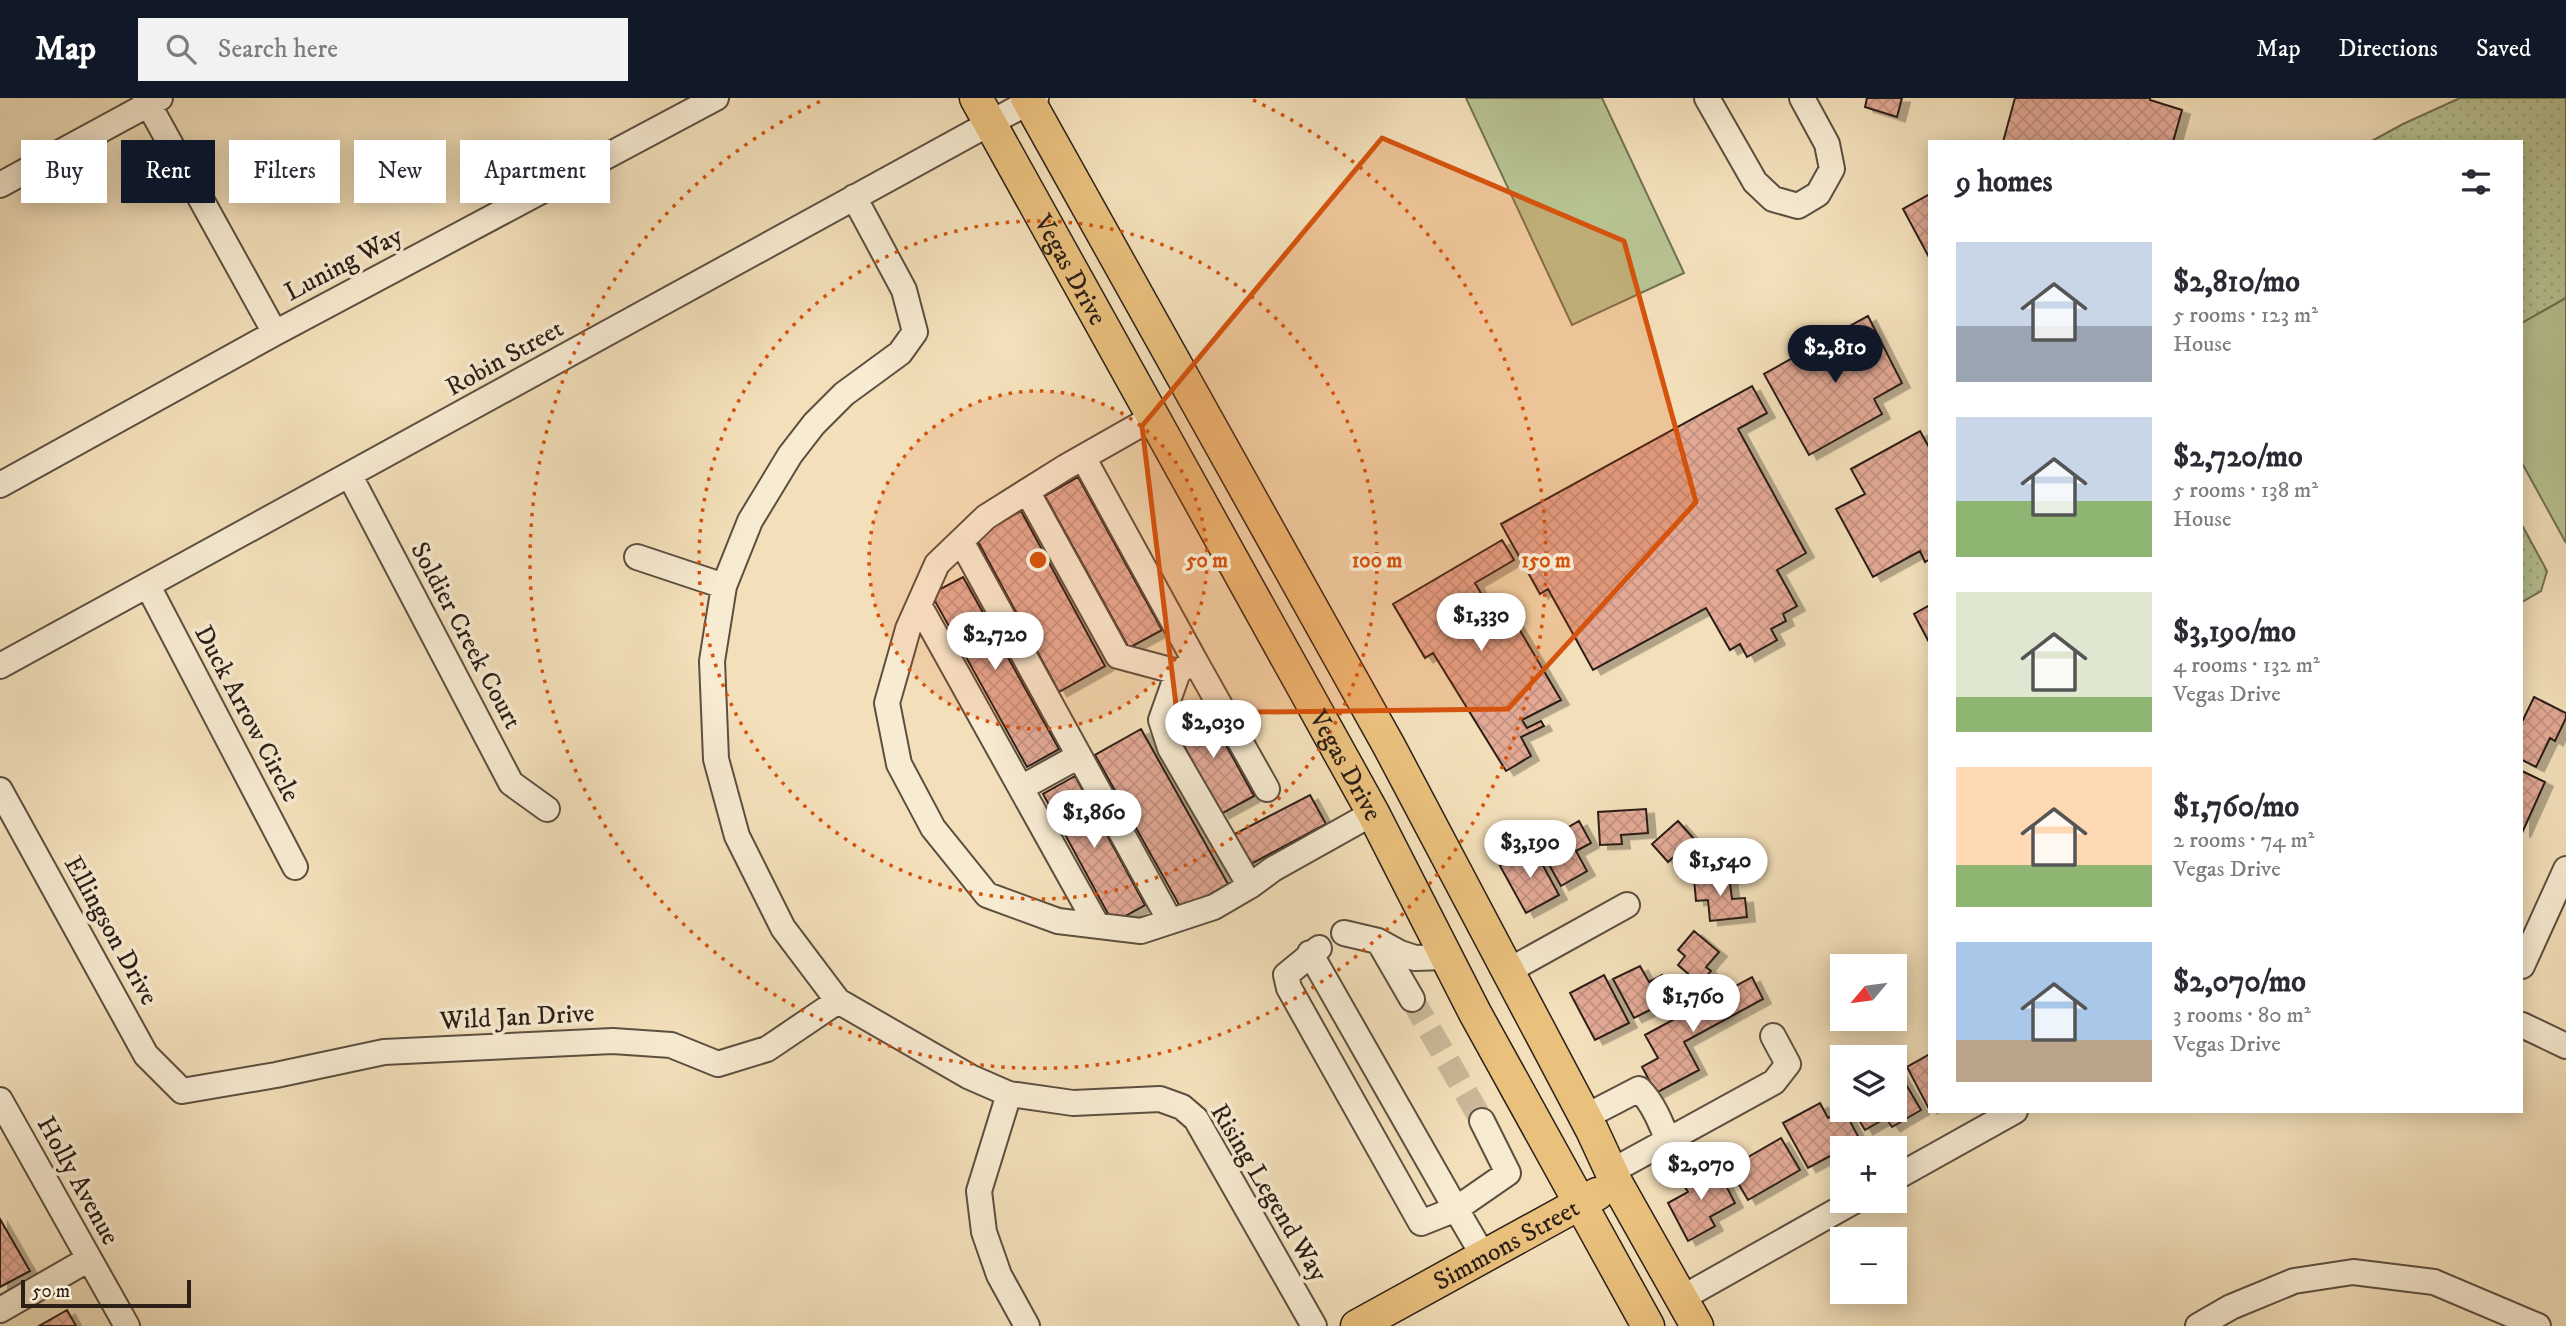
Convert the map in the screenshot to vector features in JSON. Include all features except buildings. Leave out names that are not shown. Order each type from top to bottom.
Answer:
[{"type":"main road","name":"Vegas Drive","points":[[1030,99],[1414,793],[1614,1177],[1697,1326]]},
{"type":"main road","name":"Vegas Drive","points":[[983,111],[1373,813],[1446,957],[1648,1326]]},
{"type":"main road","points":[[1256,603],[1296,579]]},
{"type":"main road","name":"Simmons Street","points":[[1357,1326],[1580,1204],[1614,1177]]},
{"type":"street","name":"Luning Way","points":[[0,485],[275,333],[716,98]]},
{"type":"street","points":[[1707,98],[1755,182],[1773,199],[1798,206],[1818,194],[1832,169],[1827,144],[1802,98]]},
{"type":"street","name":"Robin Street","points":[[0,666],[854,197],[983,111],[1030,99]]},
{"type":"street","points":[[0,185],[151,100],[275,333]]},
{"type":"street","name":"Rising Legend Way","points":[[854,197],[904,290],[915,332],[900,353],[844,394],[814,424],[790,455],[750,521],[724,586],[712,661],[716,759],[737,836],[783,928],[838,1000],[970,1077],[1009,1094],[1073,1103],[1160,1099],[1182,1107],[1196,1119],[1314,1326]]},
{"type":"street","points":[[1152,418],[986,517],[937,564],[908,629],[887,703],[899,764],[933,828],[987,895],[1058,921],[1141,931],[1214,907],[1273,869],[1373,813]]},
{"type":"street","points":[[1083,457],[1186,666],[1267,789]]},
{"type":"street","name":"Soldier Creek Court","points":[[350,476],[512,783],[547,809]]},
{"type":"street","points":[[1027,491],[1118,656],[1186,666]]},
{"type":"street","points":[[961,541],[1170,921]]},
{"type":"street","points":[[637,557],[724,586]]},
{"type":"street","name":"Duck Arrow Circle","points":[[148,586],[295,867]]},
{"type":"street","points":[[919,605],[1097,925]]},
{"type":"street","points":[[1186,666],[1161,720],[1170,748],[1250,886]]},
{"type":"street","points":[[1021,789],[1079,756]]},
{"type":"street","name":"Ellingson Drive","points":[[0,790],[146,1055],[182,1091]]},
{"type":"street","points":[[2523,963],[2566,869]]},
{"type":"street","points":[[1508,971],[1627,905]]},
{"type":"street","points":[[1344,933],[1378,941],[1415,958],[1446,957]]},
{"type":"street","points":[[1378,941],[1412,999]]},
{"type":"street","points":[[1482,1121],[1508,1173],[1456,1209],[1421,1223],[1289,988],[1286,975],[1314,950],[1456,1209],[1484,1256]]},
{"type":"street","name":"Wild Jan Drive","points":[[182,1091],[276,1075],[384,1052],[411,1050],[613,1041],[671,1045],[718,1064],[768,1049],[838,1000]]},
{"type":"street","points":[[2523,1025],[2566,1046]]},
{"type":"street","points":[[1614,1177],[1668,1141],[1774,1082],[1788,1064],[1773,1036]]},
{"type":"street","points":[[1585,1117],[1639,1090],[1660,1120],[1668,1141]]},
{"type":"street","points":[[1009,1094],[979,1191],[984,1231],[999,1275],[1027,1326]]},
{"type":"street","name":"Holly Avenue","points":[[0,1100],[127,1326]]},
{"type":"street","points":[[1907,1171],[2011,1113]]},
{"type":"street","points":[[1682,1298],[1833,1213]]},
{"type":"street","points":[[0,1310],[89,1259]]},
{"type":"street","points":[[2198,1326],[2231,1307],[2294,1281],[2353,1272],[2434,1282],[2538,1326]]},
{"type":"highlighted area","points":[[1382,138],[1624,241],[1696,502],[1508,709],[1177,713],[1142,426]]},
{"type":"green space","points":[[1466,98],[1602,98],[1684,273],[1572,325]]},
{"type":"green space","points":[[2460,98],[2566,98],[2566,298],[2523,322],[2523,140],[2374,140]]},
{"type":"green space","points":[[2566,298],[2566,543],[2523,465],[2523,322]]},
{"type":"green space","points":[[2523,527],[2547,571],[2541,591],[2523,601]]},
{"type":"tunnel","points":[[1412,999],[1482,1121]]}]
